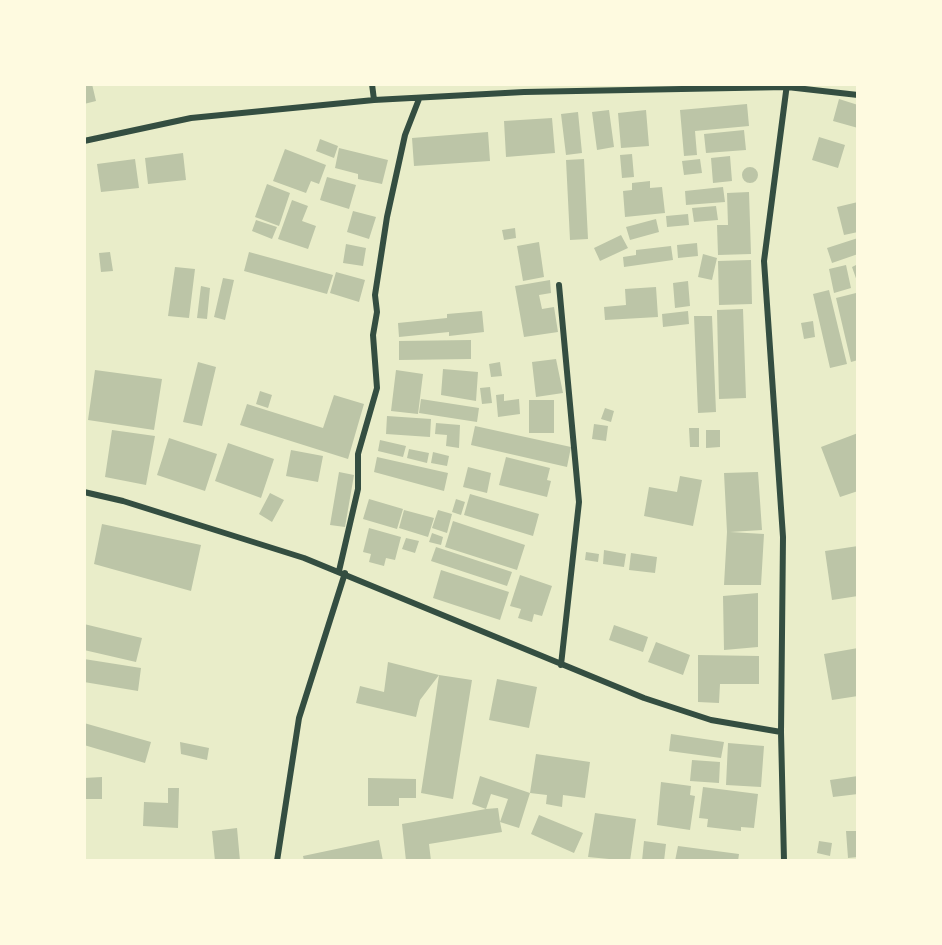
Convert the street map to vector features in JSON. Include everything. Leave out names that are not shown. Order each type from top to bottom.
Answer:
[{"type":"street","points":[[372,84],[374,100]]},
{"type":"street","points":[[84,141],[191,118],[374,100],[524,92],[787,85],[858,95]]},
{"type":"street","points":[[784,861],[781,732],[783,537],[764,261],[787,85]]},
{"type":"street","points":[[277,861],[299,718],[342,572],[358,489],[357,454],[377,388],[373,335],[377,312],[375,296],[387,217],[405,135],[419,99]]},
{"type":"street","points":[[559,285],[579,502],[561,665]]},
{"type":"street","points":[[84,492],[123,501],[342,572],[644,698],[711,720],[781,732]]},
{"type":"building","points":[[84,84],[92,84],[96,101],[84,104]]},
{"type":"building","points":[[839,99],[858,105],[858,128],[833,121]]},
{"type":"building","points":[[747,104],[749,126],[695,131],[697,155],[684,156],[680,110]]},
{"type":"building","points":[[609,110],[614,147],[597,150],[592,112]]},
{"type":"building","points":[[646,110],[649,146],[621,148],[618,113]]},
{"type":"building","points":[[578,112],[582,153],[566,155],[561,114]]},
{"type":"building","points":[[552,118],[555,153],[506,157],[504,121]]},
{"type":"building","points":[[744,130],[746,150],[706,153],[704,134]]},
{"type":"building","points":[[488,132],[490,161],[414,166],[412,138]]},
{"type":"building","points":[[819,137],[845,145],[838,168],[812,160]]},
{"type":"building","points":[[320,139],[338,146],[334,158],[316,151]]},
{"type":"building","points":[[339,148],[388,160],[382,184],[358,179],[358,174],[335,168]]},
{"type":"building","points":[[285,149],[326,165],[319,184],[311,181],[306,193],[273,181]]},
{"type":"building","points":[[183,153],[186,180],[148,184],[145,158]]},
{"type":"building","points":[[632,154],[634,177],[622,178],[620,155]]},
{"type":"building","points":[[730,156],[732,181],[713,183],[711,158]]},
{"type":"building","points":[[135,159],[139,188],[101,192],[97,164]]},
{"type":"building","points":[[584,159],[588,239],[570,240],[566,160]]},
{"type":"building","points":[[700,159],[702,173],[684,175],[682,161]]},
{"type":"building","points":[[750,167],[756,169],[758,175],[756,181],[750,183],[744,181],[742,175],[744,169]]},
{"type":"building","points":[[327,177],[356,185],[349,209],[320,200]]},
{"type":"building","points":[[650,181],[650,188],[662,187],[665,213],[625,217],[623,191],[632,190],[632,183]]},
{"type":"building","points":[[267,184],[290,193],[279,226],[255,217]]},
{"type":"building","points":[[723,187],[725,202],[686,205],[685,191]]},
{"type":"building","points":[[749,192],[751,254],[718,255],[717,225],[728,225],[727,193]]},
{"type":"building","points":[[292,200],[308,206],[302,221],[316,226],[308,249],[278,239]]},
{"type":"building","points":[[858,202],[858,232],[844,235],[837,207]]},
{"type":"building","points":[[716,206],[718,220],[694,222],[692,208]]},
{"type":"building","points":[[353,211],[376,217],[369,239],[347,232]]},
{"type":"building","points":[[688,214],[689,225],[667,227],[666,216]]},
{"type":"building","points":[[656,219],[659,232],[630,240],[626,227]]},
{"type":"building","points":[[256,220],[277,227],[272,239],[252,231]]},
{"type":"building","points":[[515,228],[516,238],[504,240],[502,230]]},
{"type":"building","points":[[621,235],[628,248],[600,261],[594,248]]},
{"type":"building","points":[[858,238],[858,254],[832,263],[827,248]]},
{"type":"building","points":[[539,242],[544,277],[523,281],[517,246]]},
{"type":"building","points":[[697,243],[698,256],[678,258],[677,245]]},
{"type":"building","points":[[346,244],[366,248],[363,266],[343,263]]},
{"type":"building","points":[[671,246],[673,260],[624,267],[623,257],[636,255],[636,250]]},
{"type":"building","points":[[110,252],[113,271],[101,272],[99,253]]},
{"type":"building","points":[[249,252],[333,275],[327,294],[244,271]]},
{"type":"building","points":[[703,254],[717,258],[712,280],[698,277]]},
{"type":"building","points":[[751,260],[752,304],[719,305],[718,261]]},
{"type":"building","points":[[858,264],[858,284],[852,267]]},
{"type":"building","points":[[846,265],[851,288],[834,293],[829,269]]},
{"type":"building","points":[[175,267],[195,269],[189,318],[168,316]]},
{"type":"building","points":[[336,272],[365,280],[359,302],[330,293]]},
{"type":"building","points":[[223,278],[234,280],[225,320],[214,317]]},
{"type":"building","points":[[550,280],[551,293],[539,295],[542,309],[554,307],[558,332],[524,337],[515,286]]},
{"type":"building","points":[[688,281],[690,306],[675,308],[673,283]]},
{"type":"building","points":[[201,286],[210,288],[207,319],[197,318]]},
{"type":"building","points":[[656,287],[658,317],[605,320],[604,307],[626,305],[625,289]]},
{"type":"building","points":[[829,290],[847,364],[830,368],[813,294]]},
{"type":"building","points":[[856,293],[858,360],[851,362],[836,298]]},
{"type":"building","points":[[743,309],[746,398],[719,399],[717,310]]},
{"type":"building","points":[[482,311],[484,332],[449,336],[449,332],[399,337],[398,323],[447,318],[447,314]]},
{"type":"building","points":[[688,311],[689,324],[663,327],[662,314]]},
{"type":"building","points":[[694,316],[712,316],[716,412],[698,413]]},
{"type":"building","points":[[813,321],[815,337],[804,339],[801,323]]},
{"type":"building","points":[[471,340],[471,359],[399,360],[399,341]]},
{"type":"building","points":[[556,359],[563,393],[536,397],[532,362]]},
{"type":"building","points":[[198,362],[216,367],[202,426],[183,422]]},
{"type":"building","points":[[500,362],[502,376],[491,377],[489,364]]},
{"type":"building","points":[[443,369],[478,372],[476,401],[441,395]]},
{"type":"building","points":[[95,370],[162,379],[154,430],[88,420]]},
{"type":"building","points":[[396,370],[423,374],[418,414],[391,411]]},
{"type":"building","points":[[490,387],[492,403],[482,404],[480,388]]},
{"type":"building","points":[[260,391],[272,395],[268,408],[256,404]]},
{"type":"building","points":[[504,394],[504,401],[519,399],[520,414],[498,417],[496,395]]},
{"type":"building","points":[[334,395],[364,404],[348,459],[240,425],[247,404],[323,428]]},
{"type":"building","points":[[421,399],[479,408],[477,422],[419,413]]},
{"type":"building","points":[[529,400],[554,400],[554,433],[529,433]]},
{"type":"building","points":[[605,408],[614,411],[611,422],[601,419]]},
{"type":"building","points":[[387,416],[431,419],[430,437],[386,434]]},
{"type":"building","points":[[436,423],[460,425],[459,448],[446,446],[447,435],[435,434]]},
{"type":"building","points":[[594,424],[608,426],[606,441],[592,439]]},
{"type":"building","points":[[475,426],[571,447],[567,467],[471,445]]},
{"type":"building","points":[[689,428],[699,428],[699,447],[690,447]]},
{"type":"building","points":[[112,430],[155,436],[146,485],[105,477]]},
{"type":"building","points":[[706,430],[720,430],[720,447],[706,448]]},
{"type":"building","points":[[858,433],[858,491],[840,497],[821,447]]},
{"type":"building","points":[[169,438],[217,454],[205,491],[157,475]]},
{"type":"building","points":[[380,440],[406,446],[403,457],[378,451]]},
{"type":"building","points":[[228,443],[274,459],[261,498],[215,481]]},
{"type":"building","points":[[409,449],[429,453],[427,463],[407,458]]},
{"type":"building","points":[[291,450],[323,456],[318,482],[286,476]]},
{"type":"building","points":[[433,452],[449,456],[447,466],[431,463]]},
{"type":"building","points":[[377,457],[448,473],[444,491],[374,472]]},
{"type":"building","points":[[506,457],[550,468],[547,480],[551,481],[547,497],[499,485]]},
{"type":"building","points":[[468,467],[491,473],[487,493],[463,487]]},
{"type":"building","points":[[339,472],[354,475],[345,527],[330,525]]},
{"type":"building","points":[[758,472],[762,530],[730,532],[764,534],[761,585],[724,585],[727,532],[724,473]]},
{"type":"building","points":[[680,476],[702,480],[693,526],[644,516],[649,487],[677,492]]},
{"type":"building","points":[[270,493],[284,500],[272,522],[259,514]]},
{"type":"building","points":[[470,494],[539,514],[533,536],[464,515]]},
{"type":"building","points":[[369,499],[403,509],[397,529],[363,519]]},
{"type":"building","points":[[456,499],[465,502],[461,515],[452,512]]},
{"type":"building","points":[[404,510],[434,518],[428,537],[399,528]]},
{"type":"building","points":[[438,510],[452,514],[447,533],[432,528]]},
{"type":"building","points":[[453,521],[525,545],[517,570],[445,547]]},
{"type":"building","points":[[102,524],[201,545],[191,591],[94,564]]},
{"type":"building","points":[[369,528],[401,537],[395,560],[386,558],[384,566],[369,562],[371,554],[363,552]]},
{"type":"building","points":[[432,533],[443,537],[441,545],[429,542]]},
{"type":"building","points":[[406,538],[419,541],[415,553],[402,549]]},
{"type":"building","points":[[858,546],[858,596],[832,600],[825,551]]},
{"type":"building","points":[[436,547],[512,572],[507,586],[431,561]]},
{"type":"building","points":[[604,550],[626,554],[624,567],[603,564]]},
{"type":"building","points":[[586,552],[599,554],[598,562],[585,560]]},
{"type":"building","points":[[631,553],[657,557],[655,573],[629,570]]},
{"type":"building","points":[[441,570],[509,592],[500,620],[433,598]]},
{"type":"building","points":[[520,575],[552,586],[542,616],[534,614],[532,622],[518,618],[521,609],[510,606]]},
{"type":"building","points":[[758,593],[758,647],[724,650],[723,596]]},
{"type":"building","points":[[84,624],[142,638],[136,662],[84,650]]},
{"type":"building","points":[[614,625],[648,637],[643,652],[609,640]]},
{"type":"building","points":[[656,642],[690,655],[683,675],[648,662]]},
{"type":"building","points":[[858,648],[858,696],[832,700],[824,654]]},
{"type":"building","points":[[698,655],[759,656],[759,684],[720,684],[719,703],[698,702]]},
{"type":"building","points":[[84,659],[141,668],[138,691],[84,682]]},
{"type":"building","points":[[388,662],[439,675],[420,700],[416,717],[356,703],[360,686],[384,692]]},
{"type":"building","points":[[439,675],[472,680],[453,799],[421,793]]},
{"type":"building","points":[[497,679],[537,687],[529,728],[489,720]]},
{"type":"building","points":[[84,723],[151,742],[145,763],[84,745]]},
{"type":"building","points":[[671,734],[724,742],[721,758],[669,751]]},
{"type":"building","points":[[180,742],[209,748],[207,760],[181,754]]},
{"type":"building","points":[[728,743],[764,746],[761,787],[726,785]]},
{"type":"building","points":[[536,754],[590,762],[585,798],[563,795],[562,807],[546,804],[547,795],[530,793]]},
{"type":"building","points":[[692,760],[720,762],[719,783],[690,781]]},
{"type":"building","points":[[480,776],[530,793],[519,828],[500,822],[508,799],[491,794],[486,809],[472,804]]},
{"type":"building","points":[[858,776],[858,794],[833,797],[830,780]]},
{"type":"building","points":[[102,777],[102,799],[84,799],[84,778]]},
{"type":"building","points":[[368,778],[416,779],[416,798],[399,798],[399,806],[368,806]]},
{"type":"building","points":[[661,782],[691,786],[690,795],[695,796],[690,830],[657,825]]},
{"type":"building","points":[[703,787],[758,794],[754,828],[741,827],[741,831],[707,827],[708,819],[699,818]]},
{"type":"building","points":[[168,788],[179,788],[178,828],[143,826],[144,802],[168,803]]},
{"type":"building","points":[[498,808],[502,832],[429,844],[431,861],[406,861],[402,824]]},
{"type":"building","points":[[595,813],[636,819],[630,861],[588,857]]},
{"type":"building","points":[[539,815],[583,833],[574,853],[531,834]]},
{"type":"building","points":[[237,828],[240,861],[215,861],[212,831]]},
{"type":"building","points":[[846,831],[858,831],[858,857],[848,858]]},
{"type":"building","points":[[379,840],[383,861],[304,861],[303,856]]},
{"type":"building","points":[[644,841],[666,844],[664,861],[642,861]]},
{"type":"building","points":[[819,841],[832,843],[830,856],[817,853]]},
{"type":"building","points":[[678,846],[739,854],[738,861],[675,861]]}]
